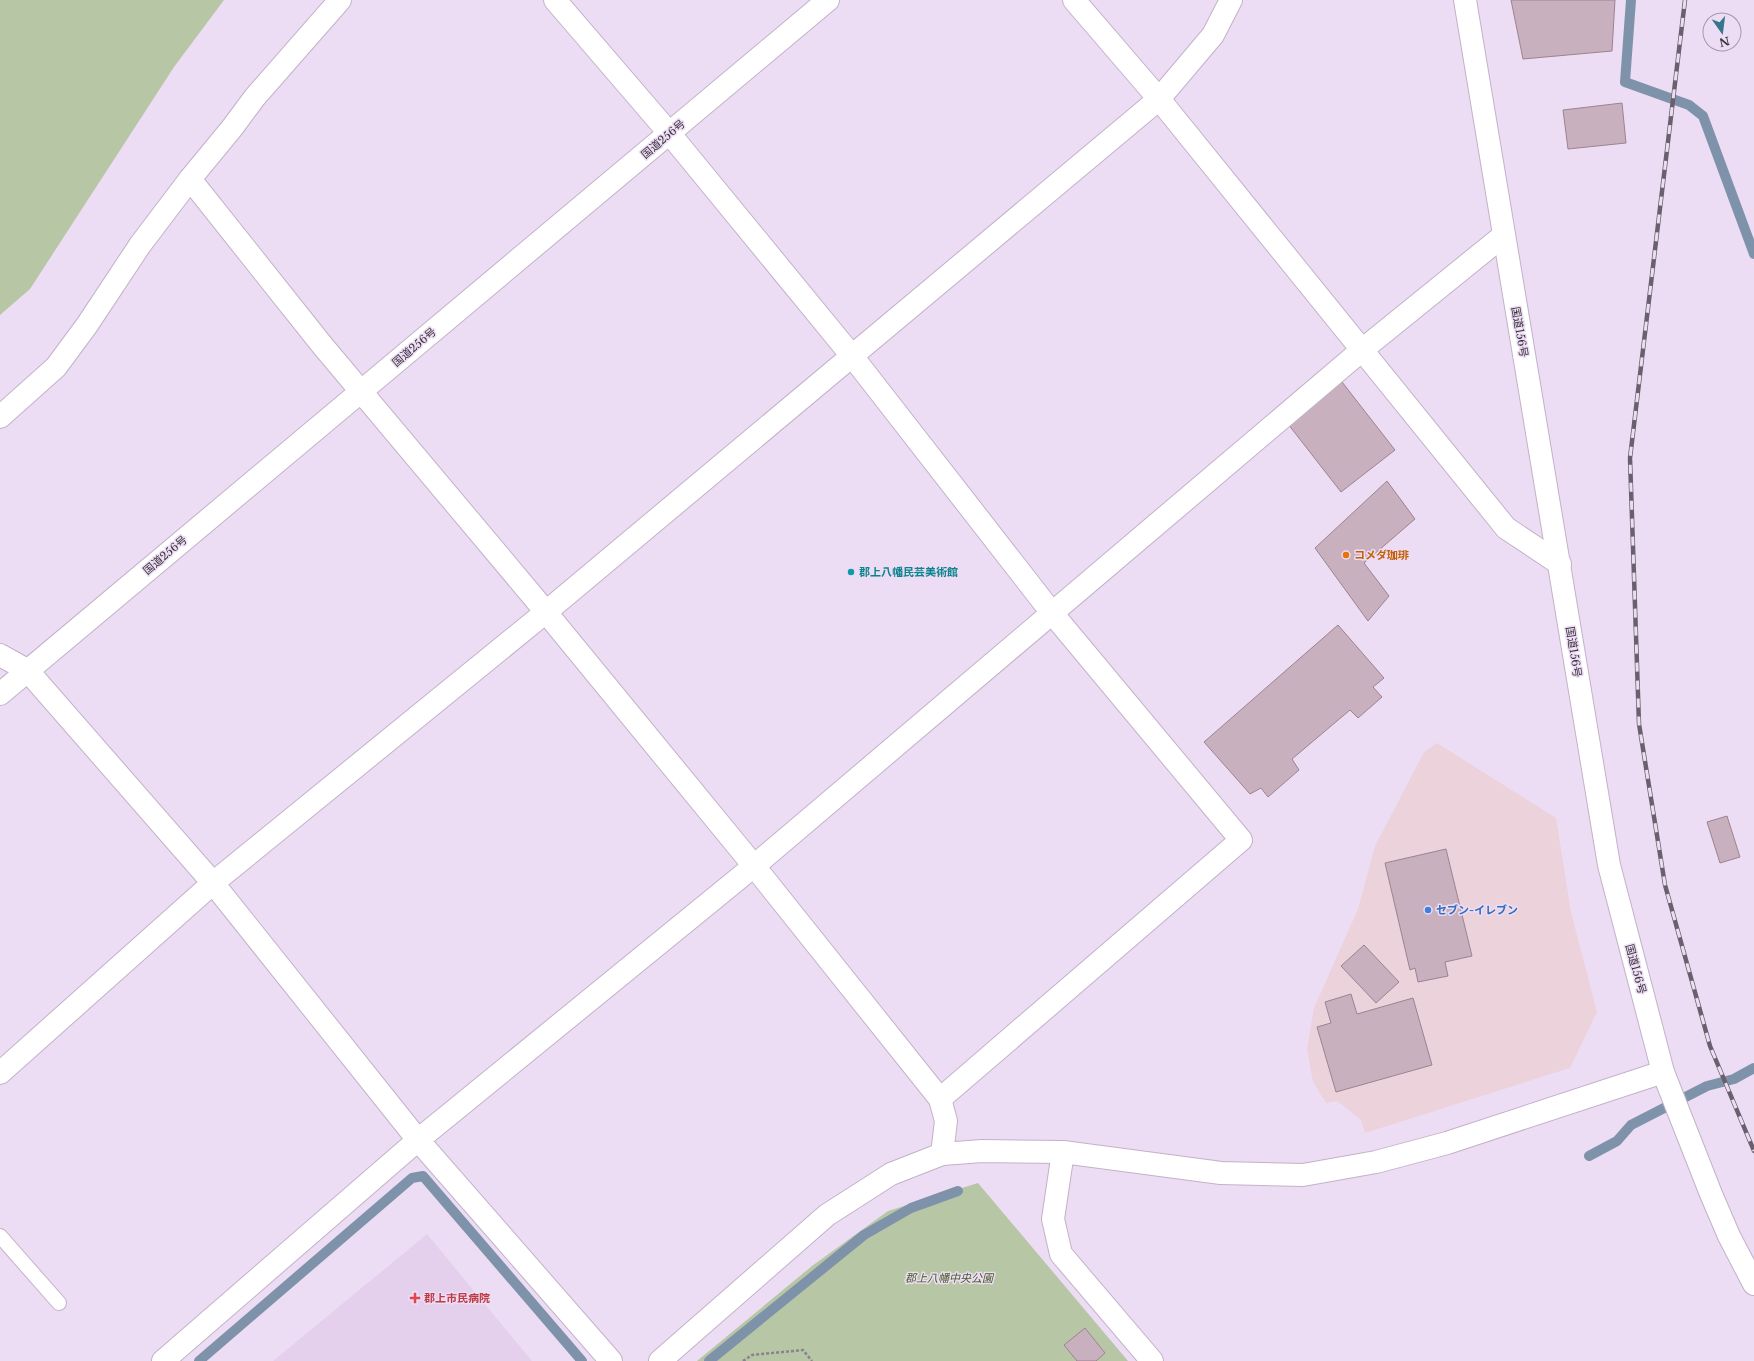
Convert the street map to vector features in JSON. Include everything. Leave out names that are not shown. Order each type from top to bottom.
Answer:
[{"type":"main road","points":[[0,417],[56,366],[87,325],[140,244],[190,179],[232,128],[255,97],[340,0]]},
{"type":"main road","points":[[555,0],[670,134],[852,356],[1052,613],[1241,840],[940,1099]]},
{"type":"main road","name":"国道256号","points":[[0,694],[670,134],[828,0]]},
{"type":"main road","points":[[1074,0],[1159,100],[1506,528],[1560,564]]},
{"type":"main road","points":[[0,1073],[213,884],[546,612],[1159,100],[1213,35],[1231,0]]},
{"type":"main road","name":"国道156号","points":[[1465,0],[1609,865],[1665,1077],[1723,1222],[1754,1284]]},
{"type":"main road","points":[[190,179],[322,345],[546,612],[754,866],[940,1099],[946,1121],[942,1154]]},
{"type":"main road","points":[[163,1361],[418,1140],[754,866],[1362,350],[1504,236]]},
{"type":"main road","points":[[0,655],[28,670],[213,884],[418,1140],[611,1361]]},
{"type":"main road","points":[[660,1361],[827,1215],[891,1174],[942,1154],[982,1150],[1063,1152],[1221,1173],[1303,1175],[1376,1162],[1447,1143],[1665,1077]]},
{"type":"main road","points":[[1063,1152],[1053,1219],[1061,1254],[1152,1361]]},
{"type":"lane","points":[[0,1236],[59,1303]]},
{"type":"path","points":[[743,1361],[752,1355],[803,1350],[812,1361]]},
{"type":"shaded area","points":[[1437,743],[1556,818],[1571,912],[1597,1012],[1570,1068],[1365,1133],[1361,1120],[1337,1101],[1326,1103],[1313,1082],[1307,1049],[1314,1008],[1358,909],[1375,846],[1424,752]]},
{"type":"shaded area","name":"郡上市民病院","points":[[427,1234],[532,1361],[273,1361]]},
{"type":"green space","points":[[0,0],[224,0],[174,67],[30,289],[0,315]]},
{"type":"green space","name":"郡上八幡中央公園","points":[[978,1183],[1128,1361],[697,1361],[812,1266],[888,1211]]},
{"type":"building","points":[[1511,0],[1615,0],[1612,51],[1523,59]]},
{"type":"building","points":[[1622,103],[1626,143],[1568,149],[1563,110]]},
{"type":"building","points":[[1342,382],[1395,450],[1341,492],[1288,424]]},
{"type":"building","name":"コメダ珈琲","points":[[1387,481],[1415,519],[1364,563],[1389,596],[1368,621],[1315,548]]},
{"type":"building","points":[[1338,625],[1384,678],[1373,687],[1382,697],[1358,718],[1350,710],[1292,759],[1299,770],[1268,797],[1261,788],[1250,794],[1204,742]]},
{"type":"building","points":[[1727,816],[1740,857],[1720,863],[1707,822]]},
{"type":"building","name":"セブン-イレブン","points":[[1446,849],[1472,956],[1445,962],[1448,976],[1418,982],[1415,968],[1410,970],[1385,863]]},
{"type":"building","points":[[1364,945],[1399,982],[1376,1003],[1341,966]]},
{"type":"building","points":[[1351,994],[1357,1014],[1413,998],[1432,1065],[1336,1092],[1317,1027],[1331,1023],[1325,1002]]},
{"type":"building","points":[[1085,1328],[1105,1353],[1096,1361],[1077,1361],[1064,1345]]},
{"type":"waterway","points":[[1631,0],[1625,82],[1689,105],[1703,116],[1754,254]]},
{"type":"waterway","points":[[1589,1156],[1617,1141],[1631,1125],[1707,1086],[1734,1079],[1754,1068]]},
{"type":"waterway","points":[[199,1361],[412,1178],[423,1176],[582,1361]]},
{"type":"waterway","points":[[709,1361],[864,1235],[911,1208],[958,1191]]},
{"type":"railway","points":[[1685,0],[1630,458],[1639,724],[1665,885],[1710,1046],[1754,1151]]},
{"type":"place","name":"コメダ珈琲","points":[[1346,555]]},
{"type":"place","name":"郡上八幡民芸美術館","points":[[851,572]]},
{"type":"place","name":"セブン-イレブン","points":[[1428,910]]},
{"type":"place","name":"郡上市民病院","points":[[415,1298]]}]
